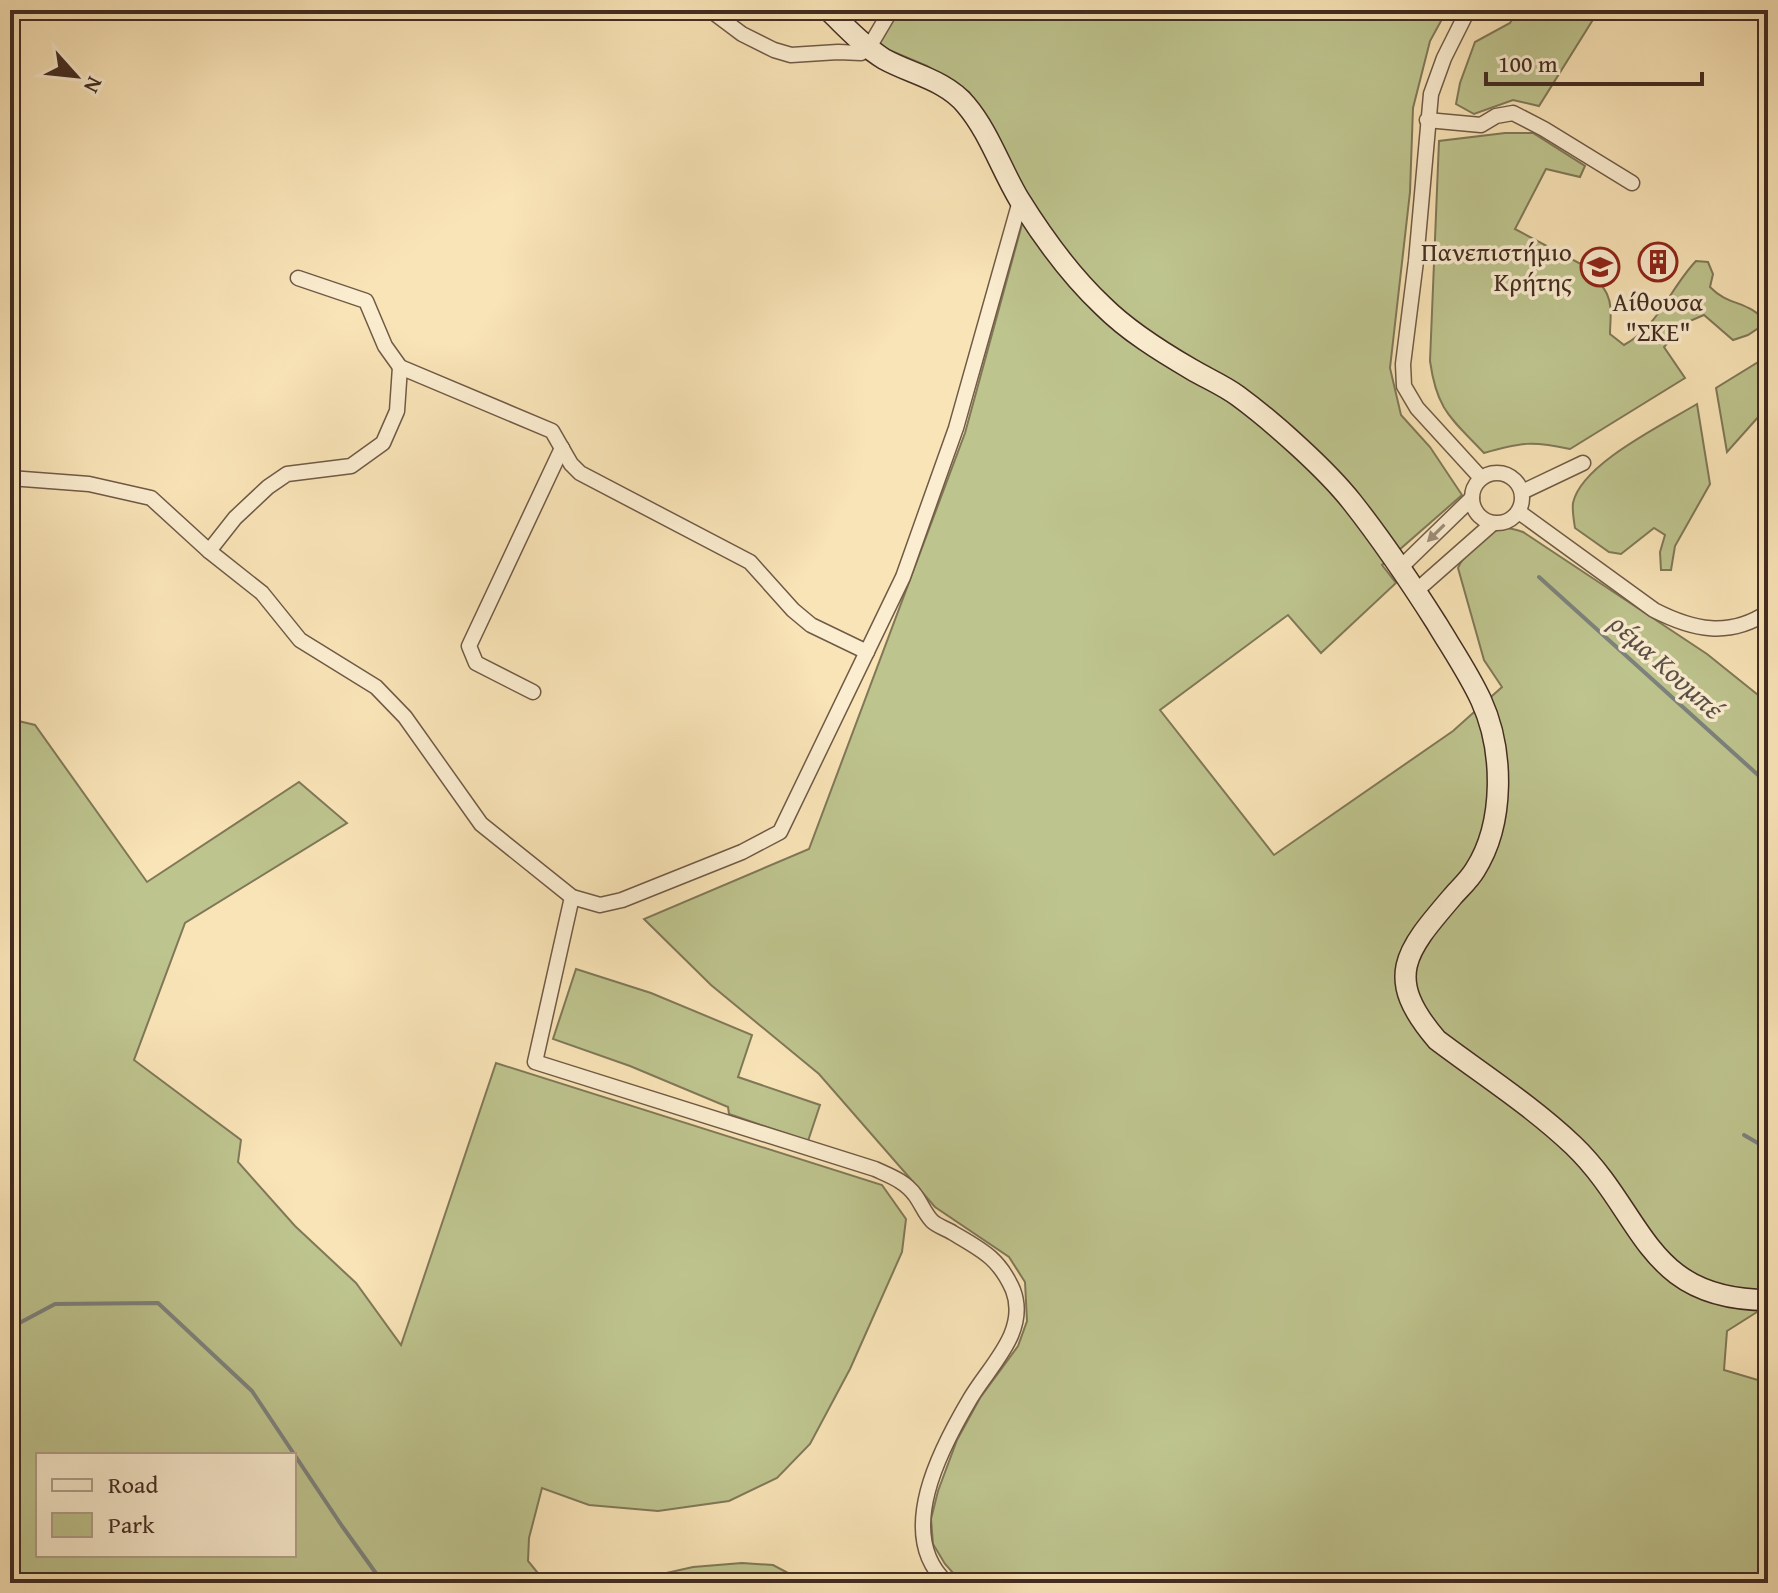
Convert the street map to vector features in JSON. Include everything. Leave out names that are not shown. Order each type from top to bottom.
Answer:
[{"type":"street","points":[[710,10],[742,34],[791,55],[861,53],[868,49],[891,10]]},
{"type":"street","points":[[828,10],[868,49],[947,88],[961,99],[986,136],[1020,201],[1101,305],[1146,341],[1236,394],[1295,445],[1350,500],[1416,591],[1481,700],[1494,733],[1499,771],[1489,839],[1475,871],[1417,938],[1408,958],[1404,978],[1408,997],[1419,1019],[1437,1040],[1574,1146],[1604,1182],[1655,1256],[1675,1274],[1696,1288],[1721,1296],[1768,1300]]},
{"type":"street","points":[[1468,10],[1444,58],[1431,94],[1403,364],[1404,386],[1433,428],[1481,478]]},
{"type":"street","points":[[1427,120],[1481,125],[1496,116],[1513,113],[1632,183]]},
{"type":"street","points":[[10,478],[89,484],[151,498],[209,551],[262,593],[300,640],[376,687],[405,717],[481,824],[572,897],[600,905],[622,900],[742,852],[780,832],[903,577],[956,428],[1020,201]]},
{"type":"street","points":[[298,278],[366,301],[385,346],[400,367],[552,431],[571,464],[580,473],[750,562],[793,610],[811,625],[867,652]]},
{"type":"street","points":[[209,551],[235,518],[287,474],[351,466],[383,443],[397,411],[400,367]]},
{"type":"street","points":[[533,692],[476,663],[469,646],[562,448]]},
{"type":"street","points":[[1522,492],[1583,463]]},
{"type":"street","points":[[1416,591],[1492,524],[1510,521],[1519,512],[1522,492],[1519,484],[1505,474],[1489,474],[1481,478],[1474,489],[1472,498],[1479,517],[1492,524]]},
{"type":"street","points":[[1399,569],[1472,498]]},
{"type":"street","points":[[1519,512],[1654,610],[1674,621],[1694,628],[1724,630],[1768,612]]},
{"type":"street","points":[[572,897],[535,1062],[875,1169],[901,1181],[914,1193],[933,1221],[984,1250],[997,1262],[1014,1293],[1017,1318],[1010,1340],[971,1396],[951,1433],[931,1481],[923,1511],[926,1552],[938,1575],[947,1583]]},
{"type":"green space","points":[[895,10],[1447,10],[1430,41],[1413,108],[1410,192],[1390,368],[1401,415],[1430,447],[1462,495],[1382,565],[1396,583],[1321,653],[1288,615],[1160,710],[1274,855],[1453,731],[1502,687],[1484,660],[1458,568],[1481,540],[1501,528],[1523,532],[1707,654],[1768,703],[1768,1305],[1727,1331],[1724,1370],[1768,1383],[1768,1583],[962,1583],[933,1544],[931,1519],[957,1440],[980,1398],[1018,1346],[1027,1321],[1025,1282],[1009,1257],[935,1207],[819,1074],[711,985],[644,919],[809,849],[965,433],[1027,196],[969,92],[927,66],[878,42]]},
{"type":"green space","points":[[1518,10],[1599,10],[1539,106],[1513,100],[1474,114],[1456,104],[1475,42],[1510,23]]},
{"type":"green space","points":[[1533,133],[1585,166],[1580,177],[1546,169],[1515,229],[1594,271],[1609,299],[1610,334],[1624,345],[1646,328],[1696,261],[1708,262],[1713,274],[1710,287],[1725,298],[1753,310],[1766,323],[1748,335],[1733,340],[1704,315],[1685,323],[1664,347],[1685,378],[1570,449],[1527,444],[1484,453],[1454,422],[1441,403],[1430,361],[1439,141]]},
{"type":"green space","points":[[1768,356],[1768,406],[1727,452],[1716,388]]},
{"type":"green space","points":[[1697,404],[1710,484],[1675,546],[1671,570],[1661,570],[1660,552],[1665,535],[1654,528],[1621,554],[1609,552],[1575,528],[1573,503],[1579,488],[1591,474],[1626,446]]},
{"type":"green space","points":[[10,719],[35,725],[147,882],[299,782],[347,823],[185,923],[134,1060],[241,1140],[238,1162],[295,1226],[356,1283],[401,1345],[496,1063],[882,1185],[906,1219],[902,1252],[850,1369],[810,1444],[777,1478],[729,1501],[658,1511],[589,1505],[542,1488],[529,1538],[528,1561],[546,1583],[10,1583]]},
{"type":"green space","points":[[576,969],[651,993],[752,1035],[738,1077],[820,1105],[808,1141],[729,1114],[728,1107],[630,1066],[553,1039]]},
{"type":"green space","points":[[742,1563],[773,1565],[807,1583],[622,1583],[693,1567]]},
{"type":"waterway","name":"ρέμα Κουμπέ","points":[[1539,577],[1768,784]]},
{"type":"waterway","points":[[1744,1135],[1768,1149]]},
{"type":"waterway","points":[[10,1328],[55,1304],[158,1303],[252,1391],[293,1453]]},
{"type":"waterway","points":[[296,1457],[383,1583]]},
{"type":"place","name":"Αίθουσα \"ΣΚΕ\"","points":[[1658,262]]},
{"type":"place","name":"Πανεπιστήμιο Κρήτης","points":[[1600,267]]}]
